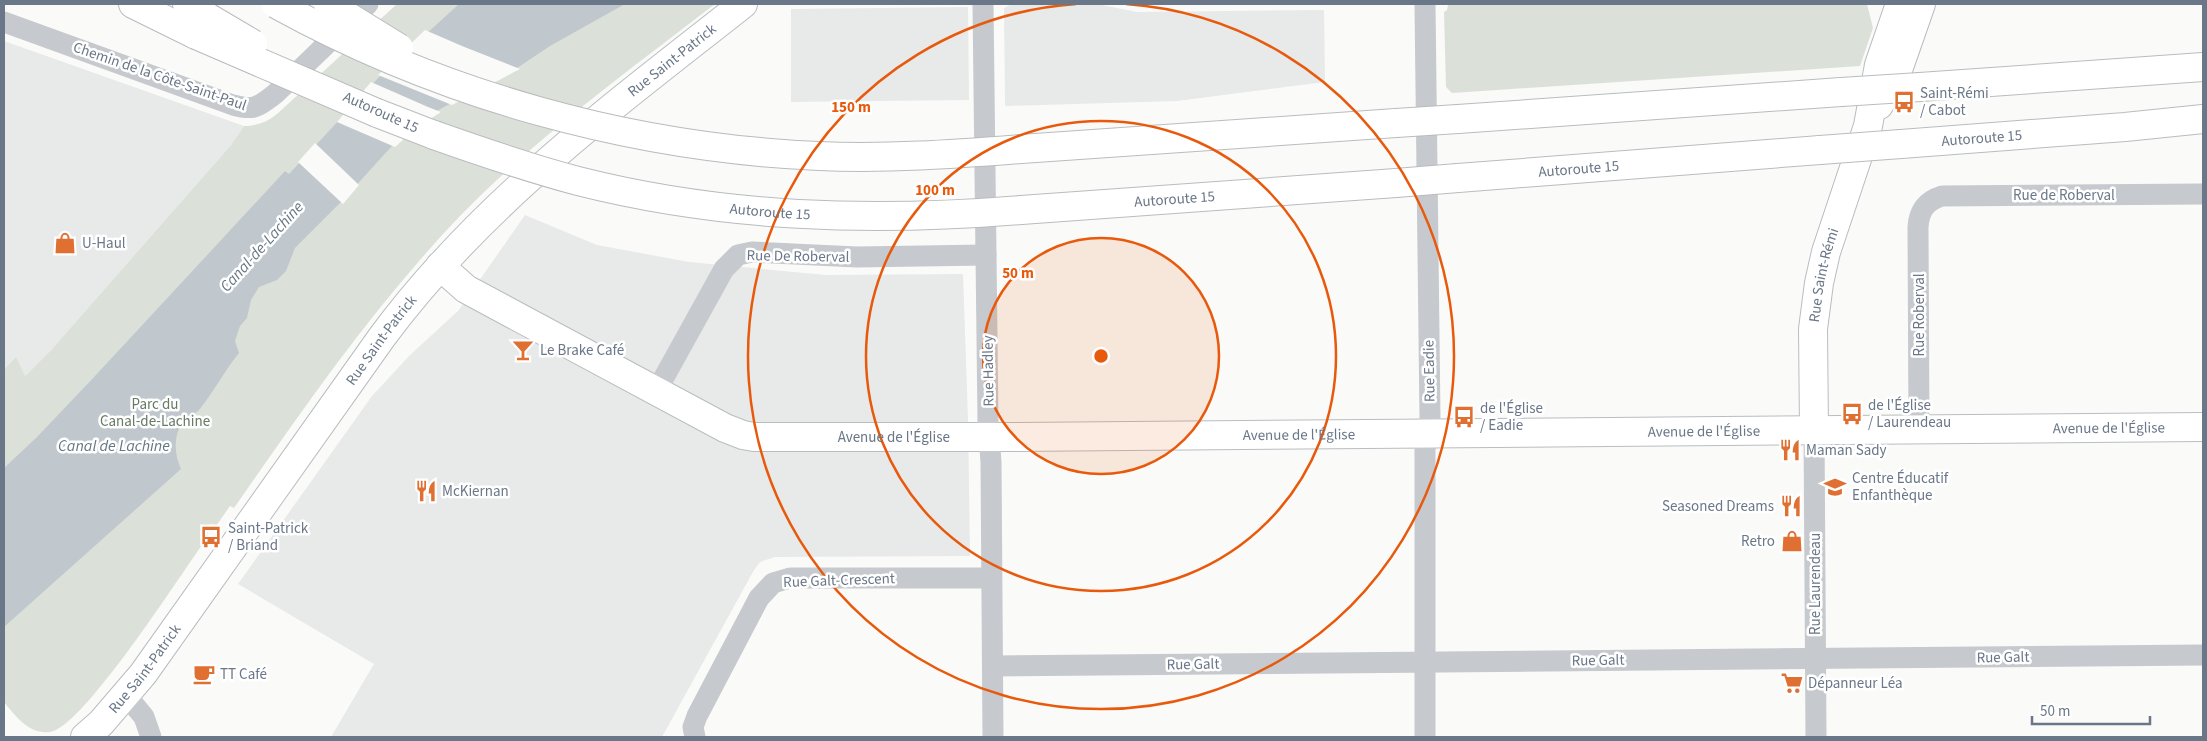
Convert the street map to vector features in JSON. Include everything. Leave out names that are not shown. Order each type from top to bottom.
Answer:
[{"type":"main road","name":"Autoroute 15","points":[[133,4],[197,19],[377,112],[472,148],[546,172],[601,186],[675,201],[754,211],[849,217],[942,216],[1396,183],[2124,127],[2203,119]]},
{"type":"main road","points":[[276,4],[366,49],[481,93],[533,109],[605,128],[729,149],[855,157],[920,156],[2203,67]]},
{"type":"main road","points":[[328,4],[396,46],[481,93]]},
{"type":"main road","name":"Rue Saint-Patrick","points":[[85,737],[101,723],[126,695],[148,666],[367,357],[405,306],[440,266],[504,200],[566,144],[743,4]]},
{"type":"main road","name":"Rue Saint-Rémi","points":[[1814,430],[1813,329],[1816,294],[1826,252],[1868,126],[1879,65],[1900,4]]},
{"type":"main road","name":"Rue Saint-Rémi","points":[[1868,126],[1898,70],[1921,4]]},
{"type":"main road","points":[[2124,127],[2203,130]]},
{"type":"main road","name":"Avenue de l'Église","points":[[440,266],[466,289],[725,428],[744,436],[989,437],[2203,428]]},
{"type":"street","name":"Chemin de la Côte-Saint-Paul","points":[[4,22],[252,109],[260,106],[274,94],[368,4]]},
{"type":"street","name":"Rue Hadley","points":[[983,4],[993,737]]},
{"type":"street","name":"Rue Eadie","points":[[1425,737],[1425,450],[1430,418],[1426,4]]},
{"type":"street","name":"Rue de Roberval","points":[[1927,203],[1942,196],[2203,194]]},
{"type":"street","name":"Rue Roberval","points":[[1919,430],[1918,227],[1920,212],[1927,203]]},
{"type":"street","name":"Rue De Roberval","points":[[657,390],[720,275],[738,255],[752,252],[857,257],[986,255]]},
{"type":"street","name":"Rue Laurendeau","points":[[1814,430],[1816,737]]},
{"type":"street","name":"Rue Galt-Crescent","points":[[695,737],[693,727],[697,716],[759,598],[773,583],[790,578],[991,578]]},
{"type":"street","name":"Rue Galt","points":[[993,666],[2203,655]]},
{"type":"street","points":[[126,695],[144,717],[151,737]]},
{"type":"shaded area","points":[[1010,5],[1102,5],[1137,12],[1324,10],[1325,82],[1177,101],[1005,106],[1004,8]]},
{"type":"shaded area","points":[[968,7],[969,100],[791,102],[791,9]]},
{"type":"shaded area","points":[[4,41],[244,126],[231,145],[52,349],[24,377],[4,370]]},
{"type":"shaded area","points":[[525,215],[597,245],[689,262],[826,275],[963,274],[970,556],[775,557],[760,562],[662,737],[331,737],[374,664],[238,584],[372,396],[410,355],[458,311]]},
{"type":"green space","name":"Parc du Canal-de-Lachine","points":[[397,4],[715,4],[552,132],[489,187],[460,216],[398,285],[369,321],[234,508],[230,506],[216,526],[212,524],[206,531],[208,533],[205,537],[207,538],[108,678],[85,705],[65,724],[50,732],[36,731],[30,728],[4,702],[4,370],[16,357],[25,376],[52,349],[231,145],[244,126],[262,123],[277,114]]},
{"type":"green space","points":[[1867,4],[1873,28],[1860,66],[1452,93],[1446,87],[1444,12],[1447,10],[1448,5]]},
{"type":"water","name":"Canal de Lachine","points":[[459,4],[625,4],[550,46],[517,68],[442,108],[414,126],[392,146],[341,202],[295,248],[286,271],[277,280],[259,287],[251,300],[247,318],[240,326],[235,341],[239,353],[199,410],[183,423],[178,430],[176,447],[181,469],[4,627],[4,468],[37,437],[95,376],[285,171],[289,174],[380,76]]},
{"type":"pier","points":[[425,30],[520,69],[452,105],[378,75]]},
{"type":"pier","points":[[371,82],[441,112],[416,128],[395,147],[337,122]]},
{"type":"pier","points":[[315,143],[359,185],[343,204],[298,162]]},
{"type":"place","name":"Saint-Rémi / Cabot","points":[[1904,102]]},
{"type":"place","name":"U-Haul","points":[[65,243]]},
{"type":"place","name":"Le Brake Café","points":[[523,350]]},
{"type":"place","name":"de l'Église / Laurendeau","points":[[1852,414]]},
{"type":"place","name":"de l'Église / Eadie","points":[[1464,417]]},
{"type":"place","name":"Maman Sady","points":[[1790,450]]},
{"type":"place","name":"Centre Éducatif Enfanthèque","points":[[1835,487]]},
{"type":"place","name":"McKiernan","points":[[426,491]]},
{"type":"place","name":"Seasoned Dreams","points":[[1791,506]]},
{"type":"place","name":"Saint-Patrick / Briand","points":[[211,537]]},
{"type":"place","name":"Retro","points":[[1792,541]]},
{"type":"place","name":"TT Café","points":[[204,674]]},
{"type":"place","name":"Dépanneur Léa","points":[[1792,683]]},
{"type":"water label","name":"Canal-de-Lachine","points":[[261,246]]}]
